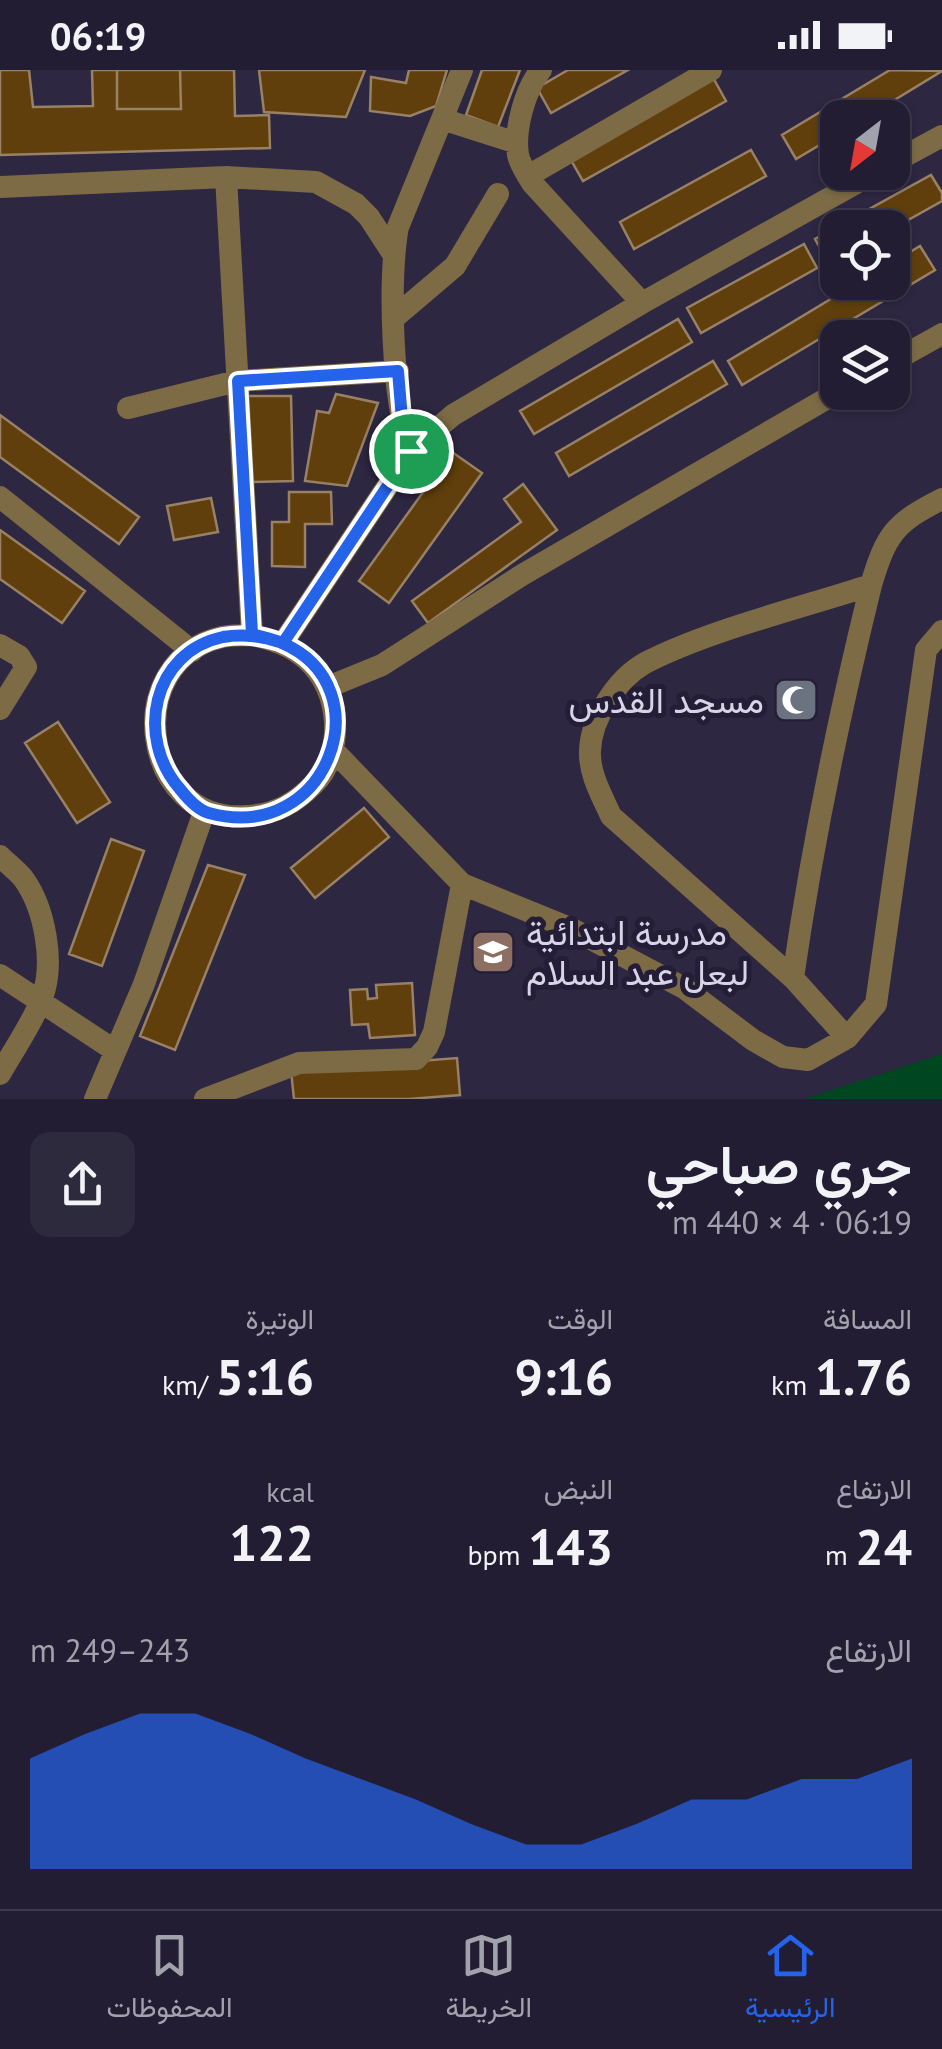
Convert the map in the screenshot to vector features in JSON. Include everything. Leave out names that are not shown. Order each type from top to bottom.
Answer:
[{"type":"street","points":[[411,451],[403,431],[393,254],[398,227],[462,70]]},
{"type":"street","points":[[540,70],[525,102],[518,156],[528,176],[642,303]]},
{"type":"street","points":[[528,176],[710,70]]},
{"type":"street","points":[[442,120],[518,143]]},
{"type":"street","points":[[910,153],[942,136]]},
{"type":"street","points":[[0,187],[226,176],[316,182],[338,191],[369,217],[393,254]]},
{"type":"street","points":[[226,176],[252,634]]},
{"type":"street","points":[[283,643],[411,451],[453,416],[642,303],[844,190]]},
{"type":"street","points":[[394,317],[455,266],[498,194]]},
{"type":"street","points":[[910,352],[942,334]]},
{"type":"street","points":[[128,408],[238,381],[398,371]]},
{"type":"street","points":[[328,687],[382,665],[538,565],[820,402]]},
{"type":"street","points":[[0,496],[192,651]]},
{"type":"street","points":[[793,978],[806,883],[870,585],[883,546],[912,514],[942,499]]},
{"type":"street","points":[[847,1038],[793,978],[611,816],[595,780],[590,751],[596,725],[613,690],[643,664],[721,633],[870,585]]},
{"type":"street","points":[[333,750],[462,884],[572,929],[684,988],[753,1040],[783,1057],[808,1060],[847,1038],[876,1004],[926,650],[942,630]]},
{"type":"street","points":[[252,634],[283,643],[310,661],[328,687],[336,718],[333,750],[320,779],[297,802],[268,814],[236,817],[204,812],[166,773],[154,744],[156,702],[169,673],[192,651],[220,637],[252,634]]},
{"type":"street","points":[[0,645],[19,656],[26,666],[0,708]]},
{"type":"street","points":[[95,1099],[144,984],[204,812]]},
{"type":"street","points":[[0,856],[22,878],[33,897],[44,928],[46,980],[41,1001],[0,1074]]},
{"type":"street","points":[[205,1099],[299,1063],[416,1058],[422,1054],[434,1032],[462,884]]},
{"type":"street","points":[[0,975],[114,1050]]},
{"type":"green space","points":[[942,1054],[942,1099],[804,1099]]},
{"type":"building","points":[[0,70],[29,70],[33,107],[93,106],[92,70],[117,70],[117,109],[181,109],[180,70],[234,70],[235,116],[269,115],[270,148],[0,155]]},
{"type":"building","points":[[117,70],[180,70],[181,109],[117,109]]},
{"type":"building","points":[[259,70],[365,70],[346,117],[264,112]]},
{"type":"building","points":[[409,70],[447,70],[436,106],[410,116],[370,111],[371,77],[406,83]]},
{"type":"building","points":[[482,70],[520,70],[498,127],[466,115]]},
{"type":"building","points":[[568,70],[628,70],[551,113],[537,88]]},
{"type":"building","points":[[890,70],[942,71],[894,100],[840,100]]},
{"type":"building","points":[[711,74],[726,101],[583,181],[568,155]]},
{"type":"building","points":[[820,112],[820,145],[796,159],[782,135]]},
{"type":"building","points":[[751,150],[766,176],[634,249],[620,222]]},
{"type":"building","points":[[931,175],[942,193],[942,201],[910,219],[910,210],[868,210],[910,190]]},
{"type":"building","points":[[804,244],[817,268],[701,333],[687,308]]},
{"type":"building","points":[[920,246],[935,270],[910,285],[910,252]]},
{"type":"building","points":[[829,300],[885,300],[851,320],[820,320],[820,339],[742,385],[728,361]]},
{"type":"building","points":[[678,319],[692,342],[534,434],[520,411]]},
{"type":"building","points":[[713,361],[727,384],[569,476],[556,453]]},
{"type":"building","points":[[336,394],[378,403],[347,486],[305,481],[317,411],[329,413]]},
{"type":"building","points":[[247,396],[291,396],[293,481],[249,482]]},
{"type":"building","points":[[0,415],[139,517],[119,544],[0,457]]},
{"type":"building","points":[[452,452],[482,473],[389,603],[359,581]]},
{"type":"building","points":[[523,484],[557,530],[428,623],[412,601],[521,522],[504,499]]},
{"type":"building","points":[[289,492],[331,492],[332,524],[305,524],[305,567],[272,566],[272,522],[289,522]]},
{"type":"building","points":[[211,498],[218,532],[174,540],[167,506]]},
{"type":"building","points":[[0,530],[85,591],[62,623],[0,579]]},
{"type":"building","points":[[58,722],[110,802],[77,823],[25,743]]},
{"type":"building","points":[[364,808],[389,837],[315,898],[291,868]]},
{"type":"building","points":[[111,839],[144,851],[102,966],[69,954]]},
{"type":"building","points":[[208,865],[245,875],[175,1050],[140,1036]]},
{"type":"building","points":[[412,983],[415,1035],[370,1038],[368,1024],[352,1025],[350,990],[367,989],[368,999],[377,998],[376,985]]},
{"type":"building","points":[[457,1058],[460,1095],[294,1099],[291,1071]]},
{"type":"place","name":"مسجد القدس","points":[[796,700]]},
{"type":"place","name":"مدرسة ابتدائية لبعل عبد السلام","points":[[493,952]]},
{"type":"route","points":[[411,451],[283,643],[252,634],[220,637],[192,651],[169,673],[156,702],[154,744],[166,773],[204,812],[236,817],[268,814],[297,802],[320,779],[333,750],[336,718],[328,687],[310,661],[283,643],[252,634],[238,381],[398,371],[403,431],[411,451]]}]
